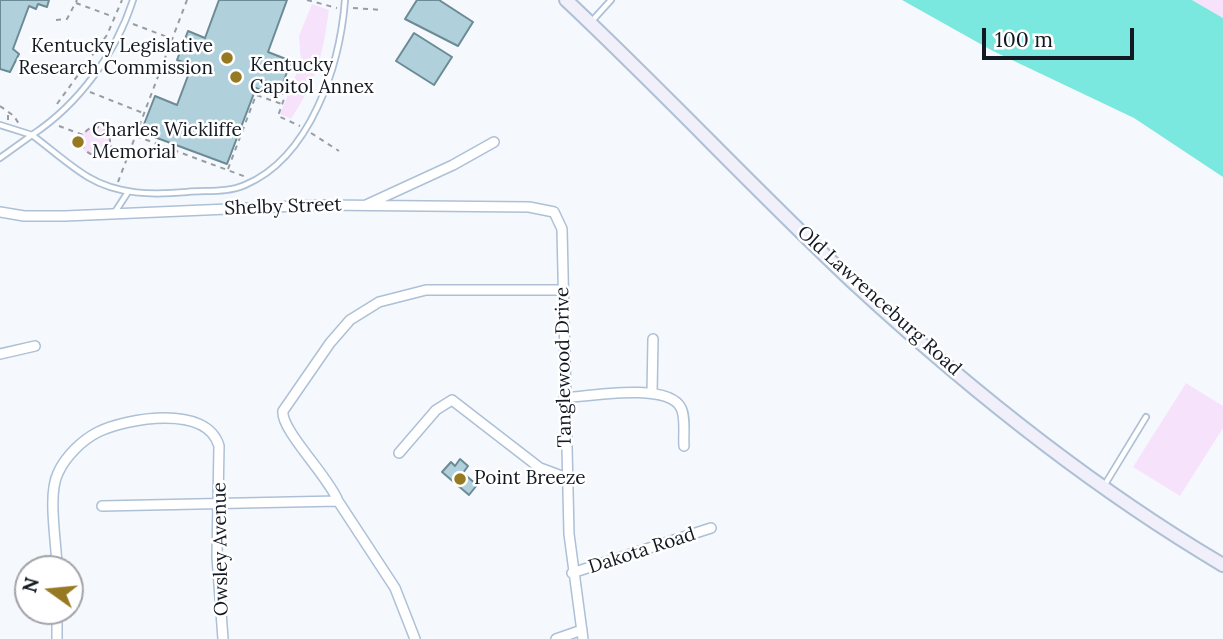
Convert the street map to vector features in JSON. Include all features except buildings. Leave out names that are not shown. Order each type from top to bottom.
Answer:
[{"type":"main road","name":"Old Lawrenceburg Road","points":[[566,0],[878,305],[986,398],[1104,487],[1223,565]]},
{"type":"street","points":[[365,206],[467,158],[494,142]]},
{"type":"street","name":"Shelby Street","points":[[0,212],[44,217],[365,206],[529,206],[551,210],[560,221]]},
{"type":"street","name":"Tanglewood Drive","points":[[560,221],[572,573],[582,634]]},
{"type":"street","points":[[415,639],[395,588],[338,502],[334,489],[286,428],[282,417],[290,398],[350,320],[379,302],[414,292],[562,290]]},
{"type":"street","points":[[652,393],[653,339]]},
{"type":"street","points":[[0,354],[35,346]]},
{"type":"street","points":[[564,398],[652,393],[670,396],[680,407],[684,446]]},
{"type":"street","points":[[399,453],[436,410],[452,400],[540,468],[567,478]]},
{"type":"street","name":"Owsley Avenue","points":[[57,555],[54,482],[69,456],[89,438],[106,429],[144,419],[175,419],[202,426],[217,441],[219,459],[217,557],[223,639]]},
{"type":"street","points":[[102,506],[338,502]]},
{"type":"street","name":"Dakota Road","points":[[572,573],[711,528]]},
{"type":"street","points":[[556,639],[582,634]]},
{"type":"lane","points":[[0,158],[51,122],[82,90],[117,38],[133,0]]},
{"type":"lane","points":[[0,125],[32,135],[89,178],[128,192],[158,195],[243,186],[255,180],[293,146],[319,103],[337,58],[345,0]]},
{"type":"lane","points":[[590,23],[611,0]]},
{"type":"lane","points":[[113,215],[128,192]]},
{"type":"lane","points":[[1104,487],[1146,417]]},
{"type":"path","points":[[56,20],[67,19],[77,0]]},
{"type":"path","points":[[55,107],[107,35],[122,0]]},
{"type":"path","points":[[116,188],[187,0]]},
{"type":"path","points":[[307,0],[329,8]]},
{"type":"path","points":[[358,8],[383,10]]},
{"type":"path","points":[[162,35],[172,39]]},
{"type":"path","points":[[82,90],[144,113]]},
{"type":"path","points":[[282,90],[282,104],[278,116],[290,120]]},
{"type":"path","points":[[228,170],[256,94],[282,104]]},
{"type":"path","points":[[0,106],[9,111]]},
{"type":"path","points":[[51,122],[83,135]]},
{"type":"path","points":[[99,127],[110,136],[109,146],[99,155],[91,154],[84,148],[83,135],[90,128],[99,127]]},
{"type":"path","points":[[314,135],[339,151]]},
{"type":"path","points":[[135,136],[255,180]]},
{"type":"path","points":[[109,146],[129,153]]},
{"type":"shaded area","points":[[902,0],[1192,0],[1223,18],[1223,177],[1134,118],[993,51]]},
{"type":"shaded area","points":[[1192,0],[1223,0],[1223,18]]},
{"type":"shaded area","points":[[312,4],[329,10],[324,41],[313,79],[291,119],[280,114],[301,62],[299,36]]},
{"type":"shaded area","points":[[96,126],[107,130],[111,141],[107,152],[96,156],[85,152],[81,141],[85,130]]},
{"type":"shaded area","points":[[1186,383],[1223,406],[1223,428],[1180,496],[1133,467]]},
{"type":"place","name":"Kentucky Legislative Research Commission","points":[[227,58]]},
{"type":"place","name":"Kentucky Capitol Annex","points":[[236,77]]},
{"type":"place","name":"Charles Wickliffe Memorial","points":[[78,142]]},
{"type":"place","name":"Point Breeze","points":[[460,479]]}]
